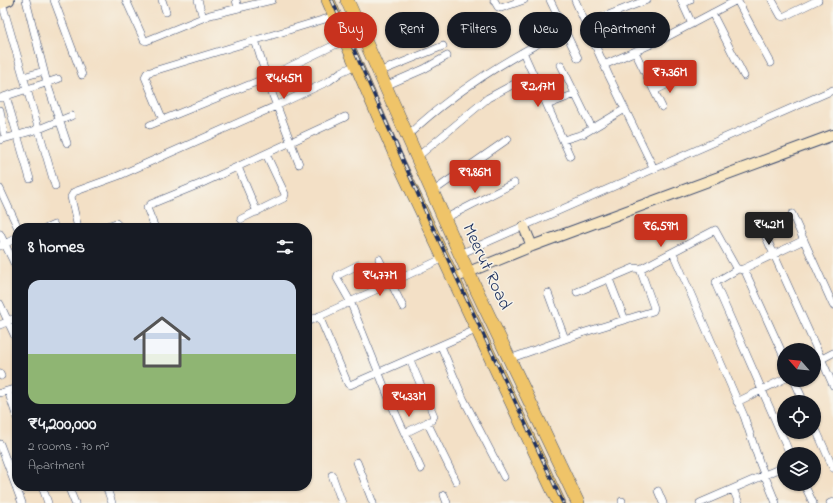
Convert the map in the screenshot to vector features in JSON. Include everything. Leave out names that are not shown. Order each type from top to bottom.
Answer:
[{"type":"highway","name":"Meerut Road","points":[[328,0],[333,12]]},
{"type":"highway","name":"Meerut Road","points":[[347,0],[468,272],[578,503]]},
{"type":"highway","name":"Meerut Road","points":[[349,48],[397,159],[559,503]]},
{"type":"street","points":[[26,0],[47,83],[58,121],[67,143]]},
{"type":"street","points":[[54,0],[82,75]]},
{"type":"street","points":[[126,0],[145,41],[203,18],[272,0]]},
{"type":"street","points":[[162,0],[166,12]]},
{"type":"street","points":[[198,0],[203,18]]},
{"type":"street","points":[[236,0],[238,8]]},
{"type":"street","points":[[494,0],[498,7],[501,8],[524,0]]},
{"type":"street","points":[[550,0],[578,58]]},
{"type":"street","points":[[575,0],[580,13]]},
{"type":"street","points":[[616,12],[647,0]]},
{"type":"street","points":[[690,0],[682,2],[692,24]]},
{"type":"street","points":[[604,65],[692,24],[712,13],[726,2],[737,0],[771,63]]},
{"type":"street","points":[[772,0],[783,17],[818,0]]},
{"type":"street","points":[[3,3],[26,90],[55,186]]},
{"type":"street","points":[[712,13],[744,76]]},
{"type":"street","points":[[163,120],[145,77],[147,73],[324,19]]},
{"type":"street","points":[[255,40],[266,78],[299,164]]},
{"type":"street","points":[[379,72],[443,46]]},
{"type":"street","points":[[150,125],[266,78],[328,48]]},
{"type":"street","points":[[407,136],[426,117],[472,82],[530,48]]},
{"type":"street","points":[[596,48],[654,169]]},
{"type":"street","points":[[523,52],[570,156]]},
{"type":"street","points":[[634,52],[662,107]]},
{"type":"street","points":[[385,86],[424,69],[447,56]]},
{"type":"street","points":[[77,223],[71,196],[72,193],[124,173],[276,106],[329,81],[341,72],[356,65]]},
{"type":"street","points":[[561,65],[592,128]]},
{"type":"street","points":[[23,77],[44,71]]},
{"type":"street","points":[[30,179],[18,135],[3,97],[58,79]]},
{"type":"street","points":[[654,91],[678,79]]},
{"type":"street","points":[[416,158],[488,98],[514,84]]},
{"type":"street","points":[[460,254],[833,90]]},
{"type":"street","points":[[547,105],[575,94]]},
{"type":"street","points":[[563,140],[583,134],[624,109]]},
{"type":"street","points":[[0,110],[4,133]]},
{"type":"street","points":[[0,140],[39,129],[71,116]]},
{"type":"street","points":[[152,223],[147,212],[148,206],[345,117]]},
{"type":"street","points":[[454,278],[532,246],[833,135]]},
{"type":"street","points":[[432,192],[508,139]]},
{"type":"street","points":[[241,219],[283,200],[285,196],[266,154]]},
{"type":"street","points":[[238,166],[256,212]]},
{"type":"street","points":[[444,219],[514,183]]},
{"type":"street","points":[[0,189],[16,223]]},
{"type":"street","points":[[792,214],[833,305]]},
{"type":"street","points":[[524,227],[532,246]]},
{"type":"street","points":[[577,292],[634,268],[641,268],[673,253],[715,230],[740,269],[745,271],[778,343]]},
{"type":"street","points":[[0,234],[2,245],[12,261]]},
{"type":"street","points":[[766,237],[833,385]]},
{"type":"street","points":[[2,245],[12,240]]},
{"type":"street","points":[[787,447],[716,282],[740,269],[774,255],[804,240]]},
{"type":"street","points":[[673,253],[749,430],[764,476],[776,503]]},
{"type":"street","points":[[312,318],[444,258]]},
{"type":"street","points":[[379,259],[404,307]]},
{"type":"street","points":[[358,265],[337,276],[350,301],[422,470]]},
{"type":"street","points":[[509,359],[654,310],[640,271],[641,268]]},
{"type":"street","points":[[609,279],[625,320]]},
{"type":"street","points":[[548,293],[566,339]]},
{"type":"street","points":[[0,304],[12,330]]},
{"type":"street","points":[[319,316],[348,384],[352,385],[478,329]]},
{"type":"street","points":[[0,325],[12,320]]},
{"type":"street","points":[[441,346],[463,398],[504,477]]},
{"type":"street","points":[[822,359],[833,353]]},
{"type":"street","points":[[405,433],[432,420],[434,416],[410,360]]},
{"type":"street","points":[[737,402],[777,382]]},
{"type":"street","points":[[0,393],[12,390]]},
{"type":"street","points":[[8,391],[12,403]]},
{"type":"street","points":[[427,422],[456,481]]},
{"type":"street","points":[[820,439],[833,468]]},
{"type":"street","points":[[0,444],[12,470]]},
{"type":"street","points":[[357,462],[373,503]]},
{"type":"street","points":[[701,503],[777,470]]},
{"type":"street","points":[[332,475],[342,503]]},
{"type":"street","points":[[733,489],[739,503]]},
{"type":"street","points":[[19,491],[22,503]]},
{"type":"street","points":[[44,491],[48,503]]},
{"type":"street","points":[[70,491],[74,503]]},
{"type":"street","points":[[108,491],[112,503]]},
{"type":"street","points":[[658,491],[663,503]]},
{"type":"street","points":[[807,491],[813,503]]},
{"type":"street","points":[[444,495],[447,503]]},
{"type":"railway","points":[[332,0],[428,217],[563,503]]}]
